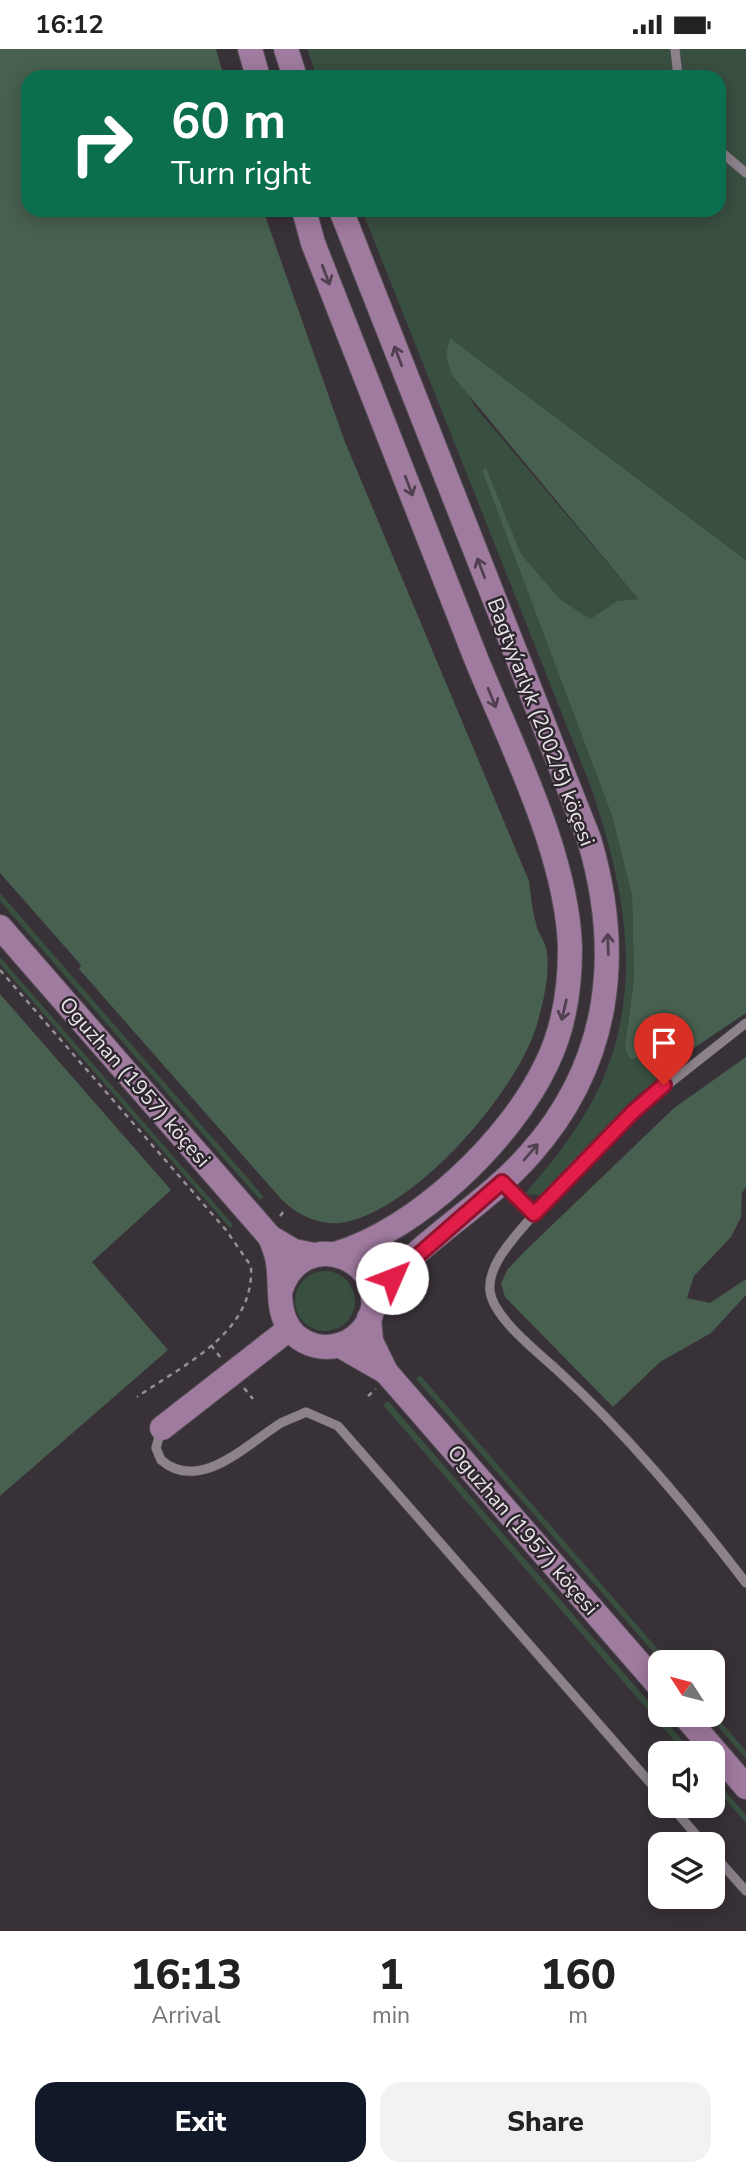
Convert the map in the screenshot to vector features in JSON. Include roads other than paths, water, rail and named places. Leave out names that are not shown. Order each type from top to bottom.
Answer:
[{"type":"street","points":[[250,49],[256,70]]},
{"type":"street","points":[[286,49],[293,70]]},
{"type":"street","name":"Bagtyýarlyk (2002/5) köçesi","points":[[306,217],[313,243],[531,793],[556,872],[570,946],[566,1003],[548,1062],[525,1102],[502,1132],[463,1173],[417,1210],[382,1233],[324,1254]]},
{"type":"street","name":"Bagtyýarlyk (2002/5) köçesi","points":[[344,217],[589,839],[604,909],[608,970],[600,1019],[588,1062],[577,1087],[551,1128],[502,1182],[411,1259],[371,1308]]},
{"type":"street","name":"Oguzhan (1957) köçesi","points":[[0,927],[270,1237],[294,1251],[324,1254],[362,1269],[372,1287],[371,1341],[386,1372],[648,1673]]},
{"type":"street","name":"Oguzhan (1957) köçesi","points":[[270,1237],[278,1261],[279,1303],[289,1329],[308,1343],[339,1345],[386,1372]]},
{"type":"street","points":[[280,1292],[288,1273],[324,1254]]},
{"type":"street","points":[[339,1345],[357,1335],[371,1308]]},
{"type":"street","points":[[162,1428],[289,1329]]},
{"type":"street","points":[[694,1727],[746,1787]]},
{"type":"lane","points":[[675,49],[677,70]]},
{"type":"lane","points":[[726,156],[746,173]]},
{"type":"lane","points":[[746,1023],[633,1112],[534,1214],[504,1252],[492,1273],[490,1291],[495,1305],[527,1342],[569,1380],[663,1478],[746,1583]]},
{"type":"lane","points":[[502,1182],[534,1214]]},
{"type":"lane","points":[[162,1428],[156,1448],[161,1460],[180,1471],[203,1470],[226,1460],[282,1423],[306,1412],[338,1426],[648,1780]]},
{"type":"lane","points":[[681,1818],[694,1832]]},
{"type":"lane","points":[[725,1868],[746,1891]]}]
